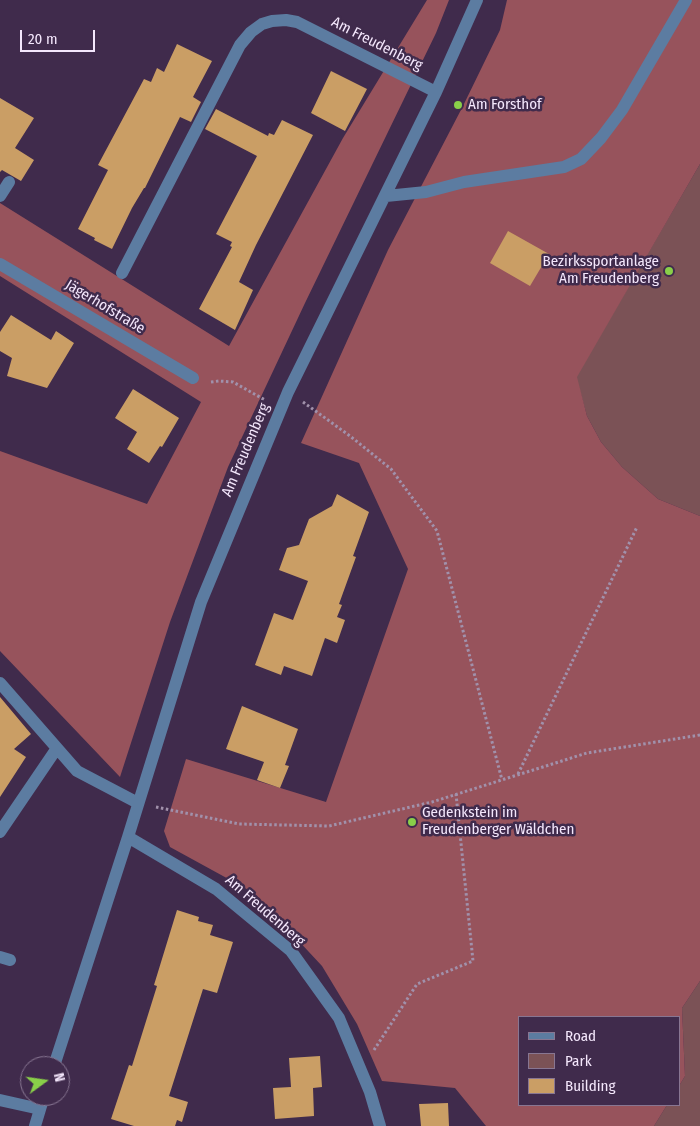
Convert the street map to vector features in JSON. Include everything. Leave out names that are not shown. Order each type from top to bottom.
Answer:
[{"type":"street","name":"Am Freudenberg","points":[[57,1056],[201,602],[288,392],[386,196],[436,92],[477,0]]},
{"type":"street","points":[[386,196],[426,192],[464,182],[564,167],[581,159],[601,138],[622,110],[686,0]]},
{"type":"street","name":"Am Freudenberg","points":[[122,273],[240,45],[262,24],[286,20],[297,22],[436,92]]},
{"type":"street","points":[[0,196],[9,182]]},
{"type":"street","name":"Jägerhofstraße","points":[[0,264],[193,378]]},
{"type":"street","points":[[0,683],[77,771],[138,803]]},
{"type":"street","points":[[0,832],[57,748]]},
{"type":"street","name":"Am Freudenberg","points":[[128,837],[216,889],[290,951],[339,1018],[370,1092],[380,1126]]},
{"type":"street","points":[[0,1100],[40,1109]]},
{"type":"street","points":[[35,1126],[41,1106]]},
{"type":"path","points":[[193,378],[203,384],[219,381],[233,382],[281,409]]},
{"type":"path","points":[[288,392],[350,436],[391,469],[436,531],[502,780]]},
{"type":"path","points":[[518,774],[637,527]]},
{"type":"path","points":[[138,803],[239,824],[329,826],[432,802],[586,752],[700,735]]},
{"type":"path","points":[[370,1054],[417,984],[473,961],[456,794]]},
{"type":"green space","name":"Bezirkssportanlage Am Freudenberg","points":[[700,164],[700,516],[658,499],[622,467],[601,442],[587,416],[576,377]]},
{"type":"green space","points":[[700,981],[700,1126],[654,1126],[666,1106],[680,1106],[680,1084],[685,1076],[682,1008]]},
{"type":"shaded area","points":[[427,0],[449,0],[436,33],[228,467],[170,622],[120,777],[0,651],[0,451],[147,504],[201,402],[0,276],[0,203],[229,346],[343,138]]},
{"type":"shaded area","points":[[507,0],[700,0],[700,164],[577,377],[587,416],[601,442],[622,467],[658,499],[700,516],[700,981],[682,1008],[685,1076],[680,1084],[680,1016],[518,1016],[518,1106],[666,1106],[654,1126],[486,1126],[455,1088],[382,1081],[357,1024],[322,966],[254,893],[170,847],[164,831],[186,759],[326,802],[408,569],[359,463],[301,443],[388,250],[463,106],[500,30]]},
{"type":"building","points":[[177,44],[212,61],[193,97],[201,102],[191,122],[180,117],[112,249],[78,229],[108,170],[98,165],[144,79],[151,82],[157,68],[164,72]]},
{"type":"building","points":[[331,71],[367,89],[345,131],[311,113]]},
{"type":"building","points":[[0,98],[34,118],[15,148],[34,160],[21,181],[2,170],[0,172]]},
{"type":"building","points":[[216,109],[268,136],[269,133],[274,135],[282,120],[313,135],[239,282],[253,290],[235,330],[199,309],[232,247],[230,246],[232,242],[216,234],[257,156],[205,129]]},
{"type":"building","points":[[508,231],[549,254],[530,286],[490,263]]},
{"type":"building","points":[[11,315],[51,340],[56,331],[74,343],[47,388],[7,376],[12,358],[0,351],[0,332]]},
{"type":"building","points":[[133,389],[179,418],[162,447],[160,446],[149,463],[127,449],[137,432],[115,418]]},
{"type":"building","points":[[337,494],[369,512],[353,556],[356,557],[339,604],[342,605],[337,617],[345,620],[337,643],[325,638],[312,676],[284,666],[281,675],[255,665],[274,613],[293,620],[308,581],[279,570],[287,548],[299,545],[309,519],[332,506]]},
{"type":"building","points":[[0,697],[31,734],[14,749],[26,757],[0,797]]},
{"type":"building","points":[[242,706],[298,729],[285,765],[289,766],[280,788],[257,780],[264,762],[226,749]]},
{"type":"building","points":[[177,910],[199,917],[198,921],[213,925],[210,935],[233,942],[217,993],[203,989],[169,1096],[188,1102],[182,1122],[177,1120],[175,1126],[134,1126],[111,1119],[129,1065],[132,1066],[157,986],[154,985]]},
{"type":"building","points":[[320,1056],[322,1087],[313,1088],[314,1116],[275,1119],[273,1088],[291,1087],[289,1058]]},
{"type":"building","points":[[448,1103],[449,1126],[421,1126],[419,1104]]},
{"type":"place","name":"Am Forsthof","points":[[458,105]]},
{"type":"place","name":"Bezirkssportanlage Am Freudenberg","points":[[669,271]]},
{"type":"place","name":"Gedenkstein im Freudenberger Wäldchen","points":[[412,822]]}]
